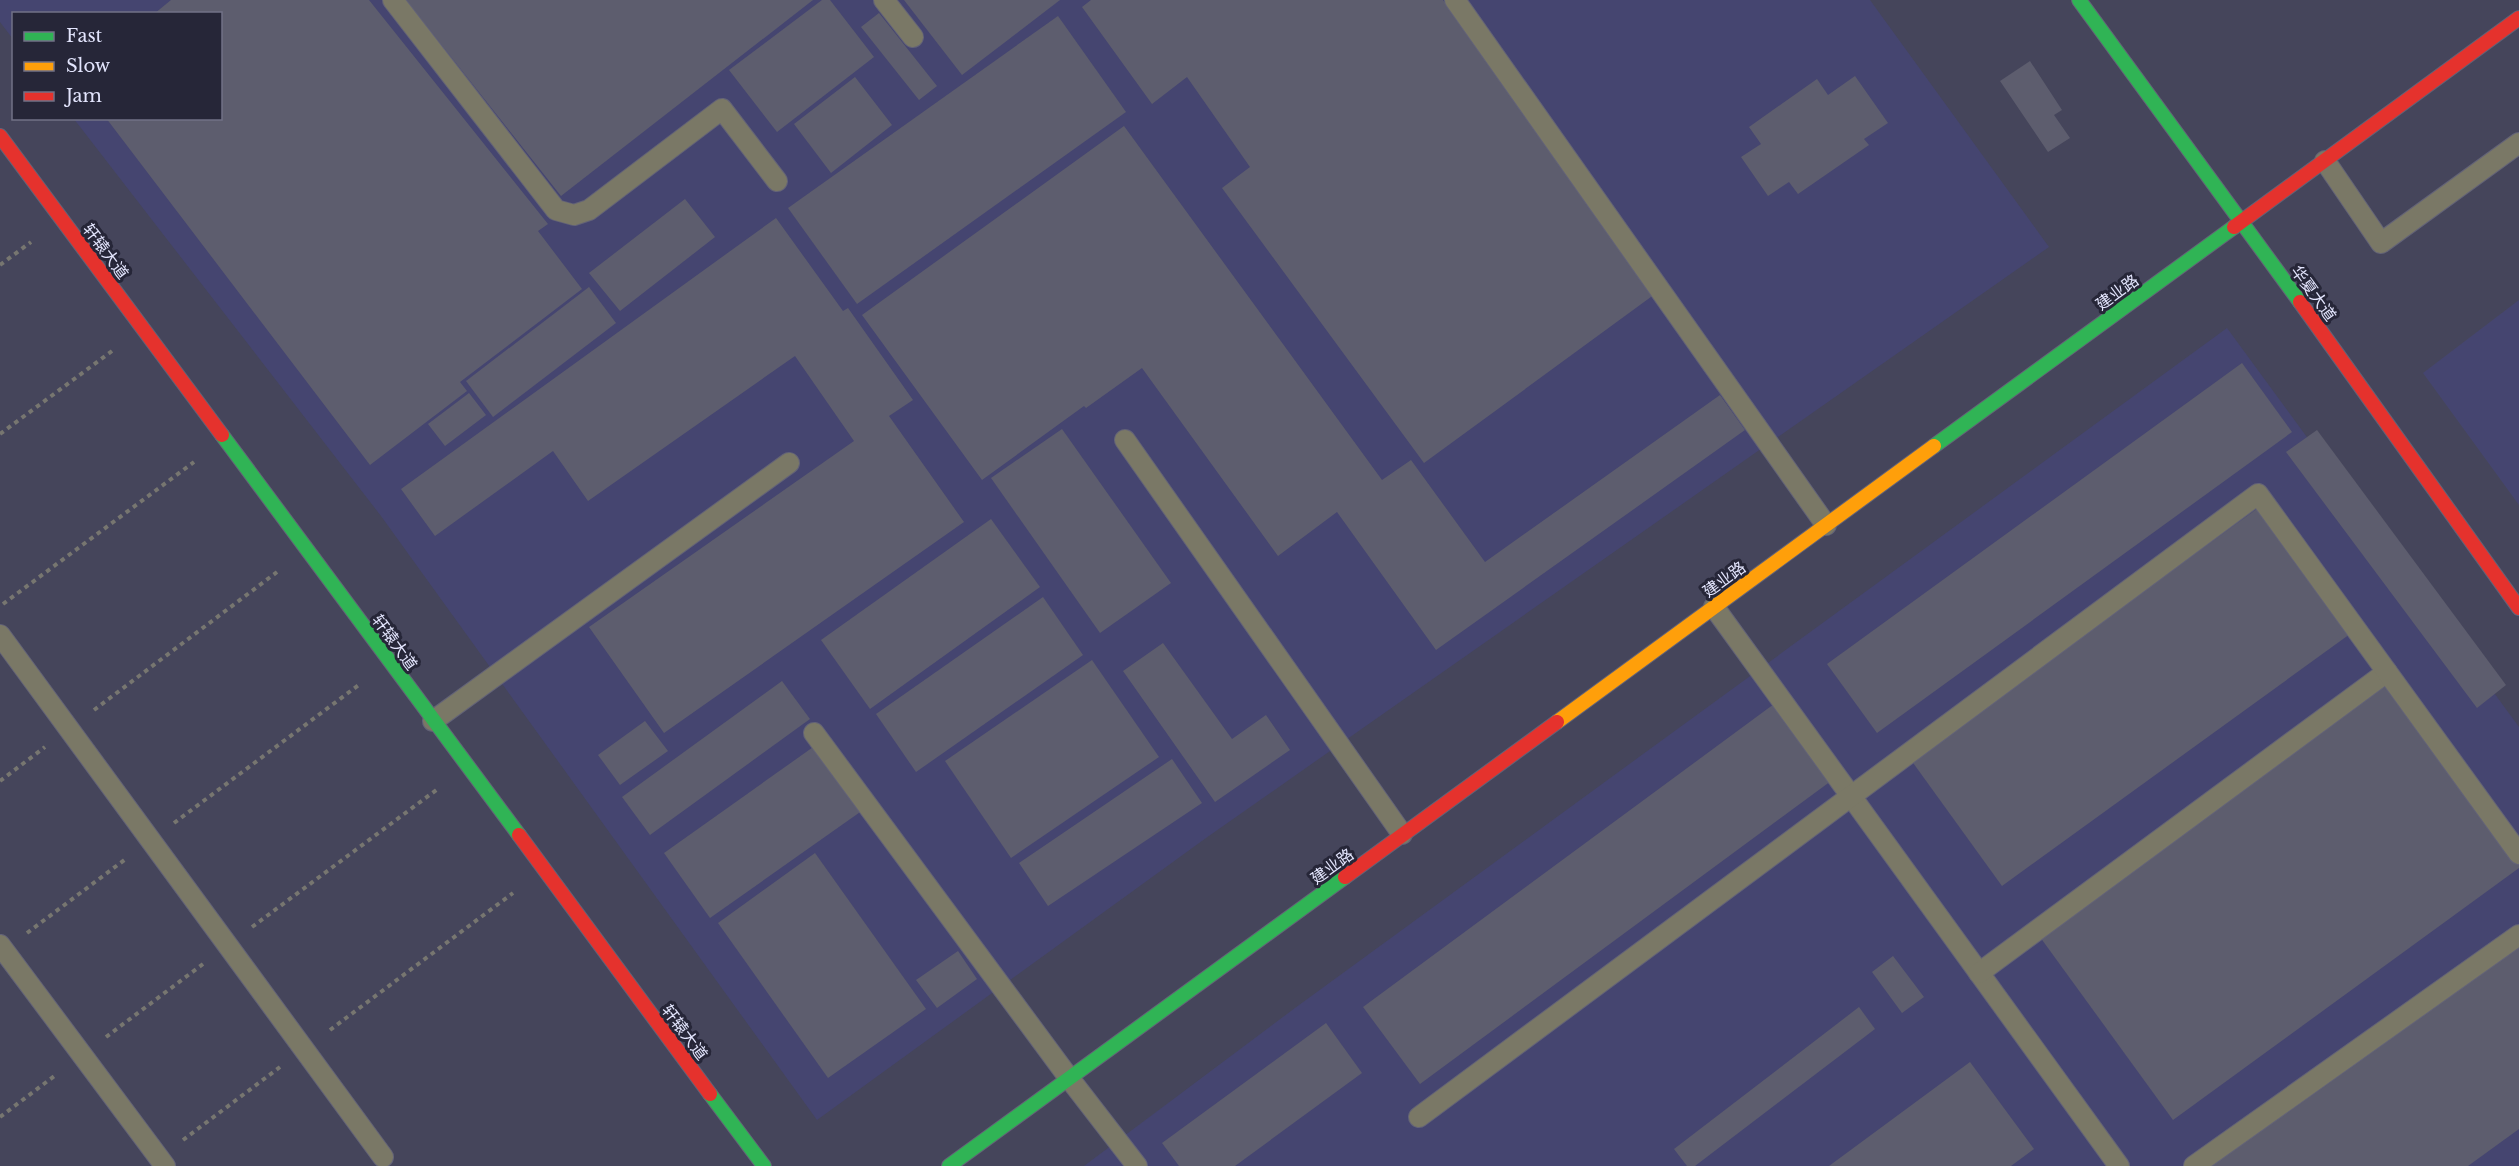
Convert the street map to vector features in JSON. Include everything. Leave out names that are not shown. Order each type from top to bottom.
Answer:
[{"type":"street","name":"华夏大道","points":[[2079,0],[2242,221],[2517,603]]},
{"type":"street","name":"建业路","points":[[949,1166],[2519,18]]},
{"type":"street","name":"轩辕大道","points":[[0,136],[764,1166]]},
{"type":"lane","points":[[393,0],[556,210],[574,215],[589,210],[722,109],[777,181]]},
{"type":"lane","points":[[884,0],[913,37]]},
{"type":"lane","points":[[1455,0],[1826,525]]},
{"type":"lane","points":[[2325,161],[2381,243],[2519,142]]},
{"type":"lane","points":[[1125,440],[1402,834]]},
{"type":"lane","points":[[433,721],[789,463]]},
{"type":"lane","points":[[1419,1117],[2258,494],[2519,854]]},
{"type":"lane","points":[[1714,607],[1979,973],[2112,1164]]},
{"type":"lane","points":[[0,635],[383,1157]]},
{"type":"lane","points":[[1979,973],[2387,672]]},
{"type":"lane","points":[[814,733],[1069,1078],[1137,1166]]},
{"type":"lane","points":[[2194,1166],[2519,935]]},
{"type":"lane","points":[[2,948],[162,1162]]},
{"type":"path","points":[[0,434],[142,328]]},
{"type":"path","points":[[0,607],[225,439]]},
{"type":"path","points":[[0,781],[307,550]]},
{"type":"path","points":[[2,948],[389,662]]},
{"type":"path","points":[[162,1162],[304,1050],[544,870]]},
{"type":"shaded area","points":[[0,0],[1870,0],[2049,247],[1206,838],[817,1120],[381,516],[75,120],[222,120],[222,12],[12,12],[12,38],[0,22]]},
{"type":"shaded area","points":[[2519,300],[2519,505],[2423,373]]},
{"type":"shaded area","points":[[2227,328],[2519,727],[2519,1166],[1084,1166],[1295,1008]]},
{"type":"building","points":[[171,0],[369,0],[548,224],[538,231],[582,289],[460,382],[467,391],[370,465],[108,120],[222,120],[222,12],[156,12]]},
{"type":"building","points":[[406,0],[813,0],[561,196]]},
{"type":"building","points":[[822,0],[830,0],[874,57],[777,132],[729,70]]},
{"type":"building","points":[[904,0],[1060,0],[962,75]]},
{"type":"building","points":[[1091,0],[1443,0],[1655,294],[1424,463],[1222,188],[1250,167],[1187,77],[1152,104],[1082,7]]},
{"type":"building","points":[[879,13],[937,86],[919,100],[861,27]]},
{"type":"building","points":[[1058,16],[1126,112],[857,304],[788,208]]},
{"type":"building","points":[[2030,61],[2062,110],[2054,115],[2070,138],[2048,152],[2000,81]]},
{"type":"building","points":[[1855,76],[1888,123],[1864,139],[1869,145],[1798,194],[1789,182],[1768,196],[1741,157],[1761,144],[1749,127],[1817,79],[1828,95]]},
{"type":"building","points":[[855,77],[892,125],[831,173],[794,124]]},
{"type":"building","points":[[1124,126],[1382,480],[1411,460],[1485,562],[1720,395],[1745,430],[1436,650],[1337,512],[1278,556],[1142,368],[1086,408],[1084,406],[982,480],[862,315]]},
{"type":"building","points":[[685,199],[715,237],[620,311],[589,273]]},
{"type":"building","points":[[776,218],[843,311],[848,308],[913,400],[889,416],[964,522],[664,733],[589,627],[854,441],[795,356],[588,501],[553,451],[435,536],[401,489]]},
{"type":"building","points":[[589,287],[616,323],[493,417],[466,381]]},
{"type":"building","points":[[2242,363],[2292,432],[1877,733],[1827,664]]},
{"type":"building","points":[[469,393],[486,415],[445,446],[428,424]]},
{"type":"building","points":[[1062,429],[1171,583],[1100,633],[991,478]]},
{"type":"building","points":[[2317,430],[2506,685],[2477,708],[2286,452]]},
{"type":"building","points":[[2258,508],[2350,634],[2002,886],[1911,760]]},
{"type":"building","points":[[991,519],[1040,587],[870,709],[821,640]]},
{"type":"building","points":[[1043,597],[1083,655],[916,772],[876,714]]},
{"type":"building","points":[[1163,643],[1232,739],[1266,715],[1290,750],[1215,802],[1123,671]]},
{"type":"building","points":[[1092,660],[1159,757],[1011,858],[945,761]]},
{"type":"building","points":[[782,681],[810,719],[650,835],[622,797]]},
{"type":"building","points":[[2388,683],[2519,863],[2519,868],[2173,1120],[2040,937]]},
{"type":"building","points":[[1774,704],[1831,781],[1420,1084],[1363,1007]]},
{"type":"building","points":[[645,721],[668,751],[620,785],[598,755]]},
{"type":"building","points":[[816,745],[863,810],[710,918],[664,853]]},
{"type":"building","points":[[1172,759],[1202,803],[1048,906],[1019,863]]},
{"type":"building","points":[[815,853],[926,1009],[828,1078],[718,923]]},
{"type":"building","points":[[2519,945],[2519,1129],[2468,1166],[2211,1166]]},
{"type":"building","points":[[958,951],[977,979],[937,1008],[916,980]]},
{"type":"building","points":[[1893,956],[1924,997],[1902,1013],[1872,972]]},
{"type":"building","points":[[1859,1007],[1875,1029],[1695,1166],[1687,1166],[1674,1149]]},
{"type":"building","points":[[1326,1023],[1362,1073],[1235,1166],[1179,1166],[1162,1143]]},
{"type":"building","points":[[1970,1062],[2034,1149],[2011,1166],[1829,1166]]},
{"type":"traffic: fast","points":[[2079,0],[2300,302]]},
{"type":"traffic: fast","points":[[1934,446],[2234,227]]},
{"type":"traffic: fast","points":[[222,435],[519,835]]},
{"type":"traffic: fast","points":[[949,1166],[1345,877]]},
{"type":"traffic: fast","points":[[710,1094],[764,1166]]},
{"type":"traffic: slow","points":[[1557,722],[1934,446]]},
{"type":"traffic: jam","points":[[2234,227],[2519,18]]},
{"type":"traffic: jam","points":[[0,136],[222,435]]},
{"type":"traffic: jam","points":[[2300,302],[2519,608]]},
{"type":"traffic: jam","points":[[1345,877],[1557,722]]},
{"type":"traffic: jam","points":[[519,835],[710,1094]]}]
